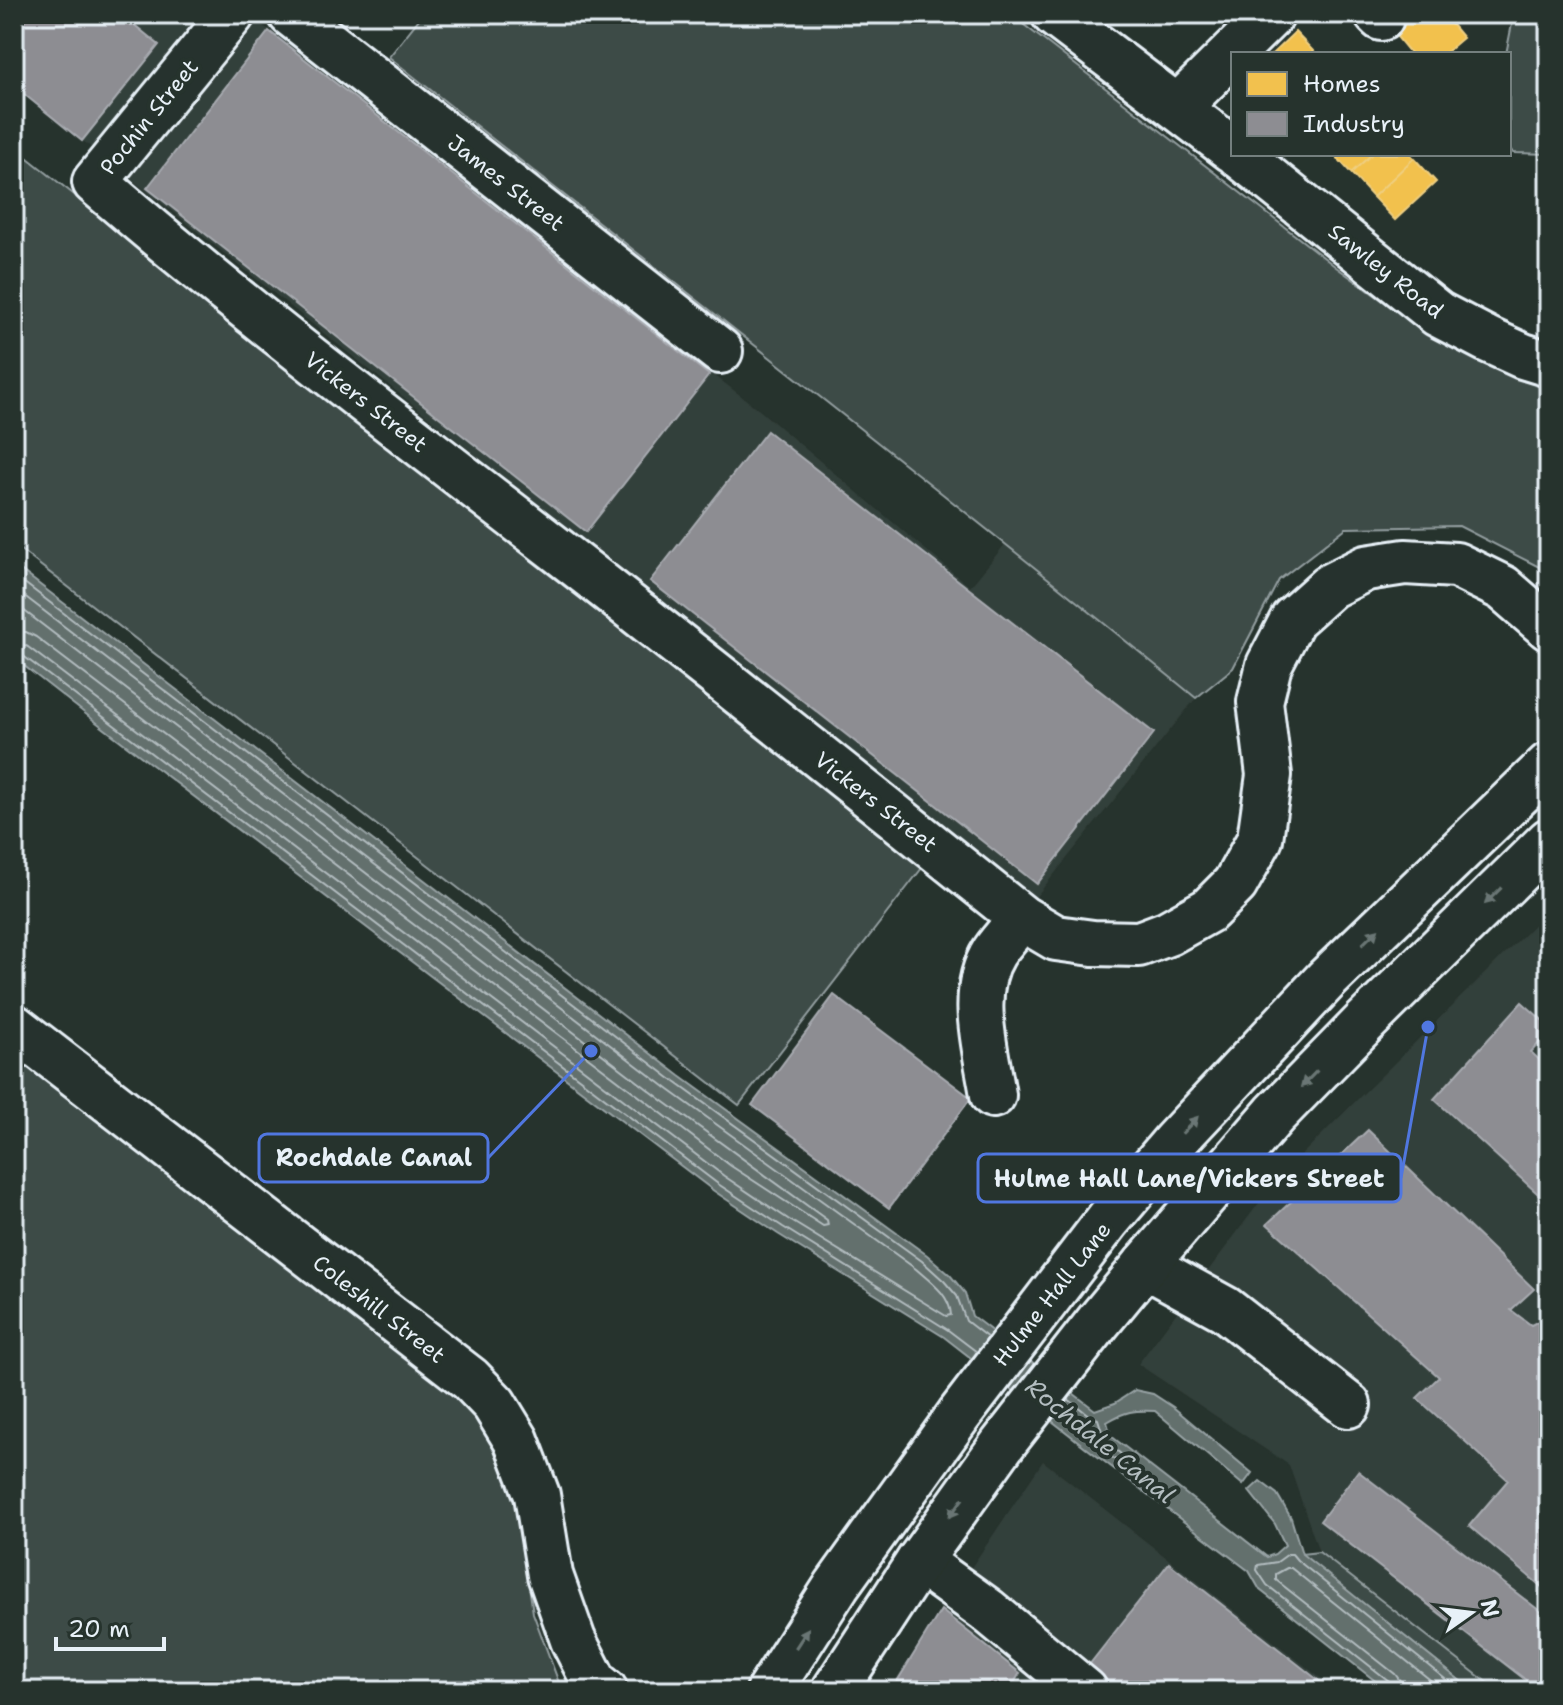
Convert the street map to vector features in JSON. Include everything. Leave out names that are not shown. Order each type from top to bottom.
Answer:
[{"type":"main road","name":"Pochin Street","points":[[95,182],[232,14]]},
{"type":"main road","name":"James Street","points":[[291,14],[720,351]]},
{"type":"main road","points":[[1054,14],[1231,148]]},
{"type":"main road","points":[[1234,52],[1272,14]]},
{"type":"main road","points":[[1178,107],[1231,55]]},
{"type":"main road","name":"Sawley Road","points":[[1240,156],[1438,314],[1523,356],[1549,364]]},
{"type":"main road","name":"Vickers Street","points":[[95,182],[306,356],[616,596],[1022,918],[1056,938],[1139,944],[1168,933],[1209,910],[1235,884],[1260,839],[1269,775],[1260,702],[1269,665],[1293,619],[1330,586],[1366,568],[1405,562],[1456,565],[1503,588],[1549,628]]},
{"type":"main road","name":"Hulme Hall Lane","points":[[769,1691],[837,1585],[959,1415],[1137,1186],[1175,1141],[1327,979],[1549,765]]},
{"type":"main road","points":[[834,1691],[919,1561],[1002,1445],[1145,1265],[1275,1114],[1549,841]]},
{"type":"main road","points":[[993,1095],[981,1014],[984,976],[994,953],[1022,918]]},
{"type":"main road","name":"Coleshill Street","points":[[14,1027],[470,1379],[494,1404],[516,1440],[537,1495],[550,1575],[573,1640],[595,1683],[605,1691]]},
{"type":"main road","points":[[1145,1265],[1225,1309],[1348,1405]]},
{"type":"main road","points":[[919,1561],[987,1610],[1085,1691]]},
{"type":"shaded area","points":[[14,14],[248,14],[758,409],[970,587],[1006,543],[1196,698],[1035,898],[14,87]]},
{"type":"shaded area","points":[[423,14],[1010,14],[1336,267],[1436,339],[1482,362],[1549,384],[1549,572],[1459,526],[1346,528],[1279,580],[1233,668],[1196,698],[389,57]]},
{"type":"shaded area","points":[[1514,14],[1549,14],[1549,154],[1513,153],[1511,150],[1511,52],[1506,52]]},
{"type":"shaded area","points":[[14,147],[922,868],[739,1105],[14,545]]},
{"type":"shaded area","points":[[1549,910],[1549,1691],[1498,1691],[1319,1552],[1289,1465],[1138,1364],[1277,1179]]},
{"type":"shaded area","points":[[27,1058],[433,1367],[480,1420],[506,1469],[518,1509],[533,1613],[562,1691],[14,1691],[14,1064]]},
{"type":"shaded area","points":[[1043,1461],[1337,1691],[888,1691]]},
{"type":"shaded area","points":[[1319,1552],[1498,1691],[1473,1691],[1301,1554]]},
{"type":"water","points":[[14,565],[680,1076],[927,1255],[965,1293],[972,1316],[1095,1410],[1115,1403],[1135,1390],[1153,1394],[1173,1407],[1252,1473],[1243,1485],[1155,1411],[1130,1412],[1113,1418],[1107,1422],[1111,1436],[1267,1557],[1285,1545],[1275,1524],[1249,1491],[1260,1481],[1277,1494],[1291,1518],[1302,1554],[1473,1691],[1388,1691],[1260,1590],[1249,1571],[944,1337],[714,1191],[105,729],[14,658]]},
{"type":"building: Homes","points":[[1403,14],[1455,14],[1448,20],[1463,38],[1446,52],[1409,52],[1389,27]]},
{"type":"building: Homes","points":[[1295,32],[1314,52],[1274,52]]},
{"type":"building: Homes","points":[[1336,156],[1370,156],[1351,173]]},
{"type":"building: Homes","points":[[1370,156],[1414,158],[1373,197],[1351,173]]},
{"type":"building: Homes","points":[[1414,158],[1436,182],[1395,220],[1373,197]]},
{"type":"building: Industry","points":[[14,14],[121,14],[159,45],[82,141],[14,86]]},
{"type":"building: Industry","points":[[269,31],[709,375],[586,532],[147,188]]},
{"type":"building: Industry","points":[[767,431],[1154,733],[1037,884],[650,581]]},
{"type":"building: Industry","points":[[834,995],[971,1098],[889,1208],[752,1105]]},
{"type":"building: Industry","points":[[1522,1002],[1549,1026],[1549,1032],[1531,1052],[1549,1069],[1549,1204],[1434,1099]]},
{"type":"building: Industry","points":[[1368,1130],[1534,1289],[1511,1310],[1531,1325],[1543,1319],[1549,1324],[1549,1581],[1543,1588],[1469,1526],[1508,1480],[1417,1398],[1439,1377],[1267,1224]]},
{"type":"building: Industry","points":[[1358,1471],[1549,1618],[1549,1691],[1540,1691],[1320,1521]]},
{"type":"building: Industry","points":[[1169,1563],[1332,1691],[1104,1691],[1082,1674]]},
{"type":"building: Industry","points":[[941,1610],[1020,1673],[1009,1691],[891,1691]]},
{"type":"place","name":"Hulme Hall Lane/Vickers Street","points":[[1428,1027]]},
{"type":"place","name":"Rochdale Canal","points":[[591,1051]]}]
